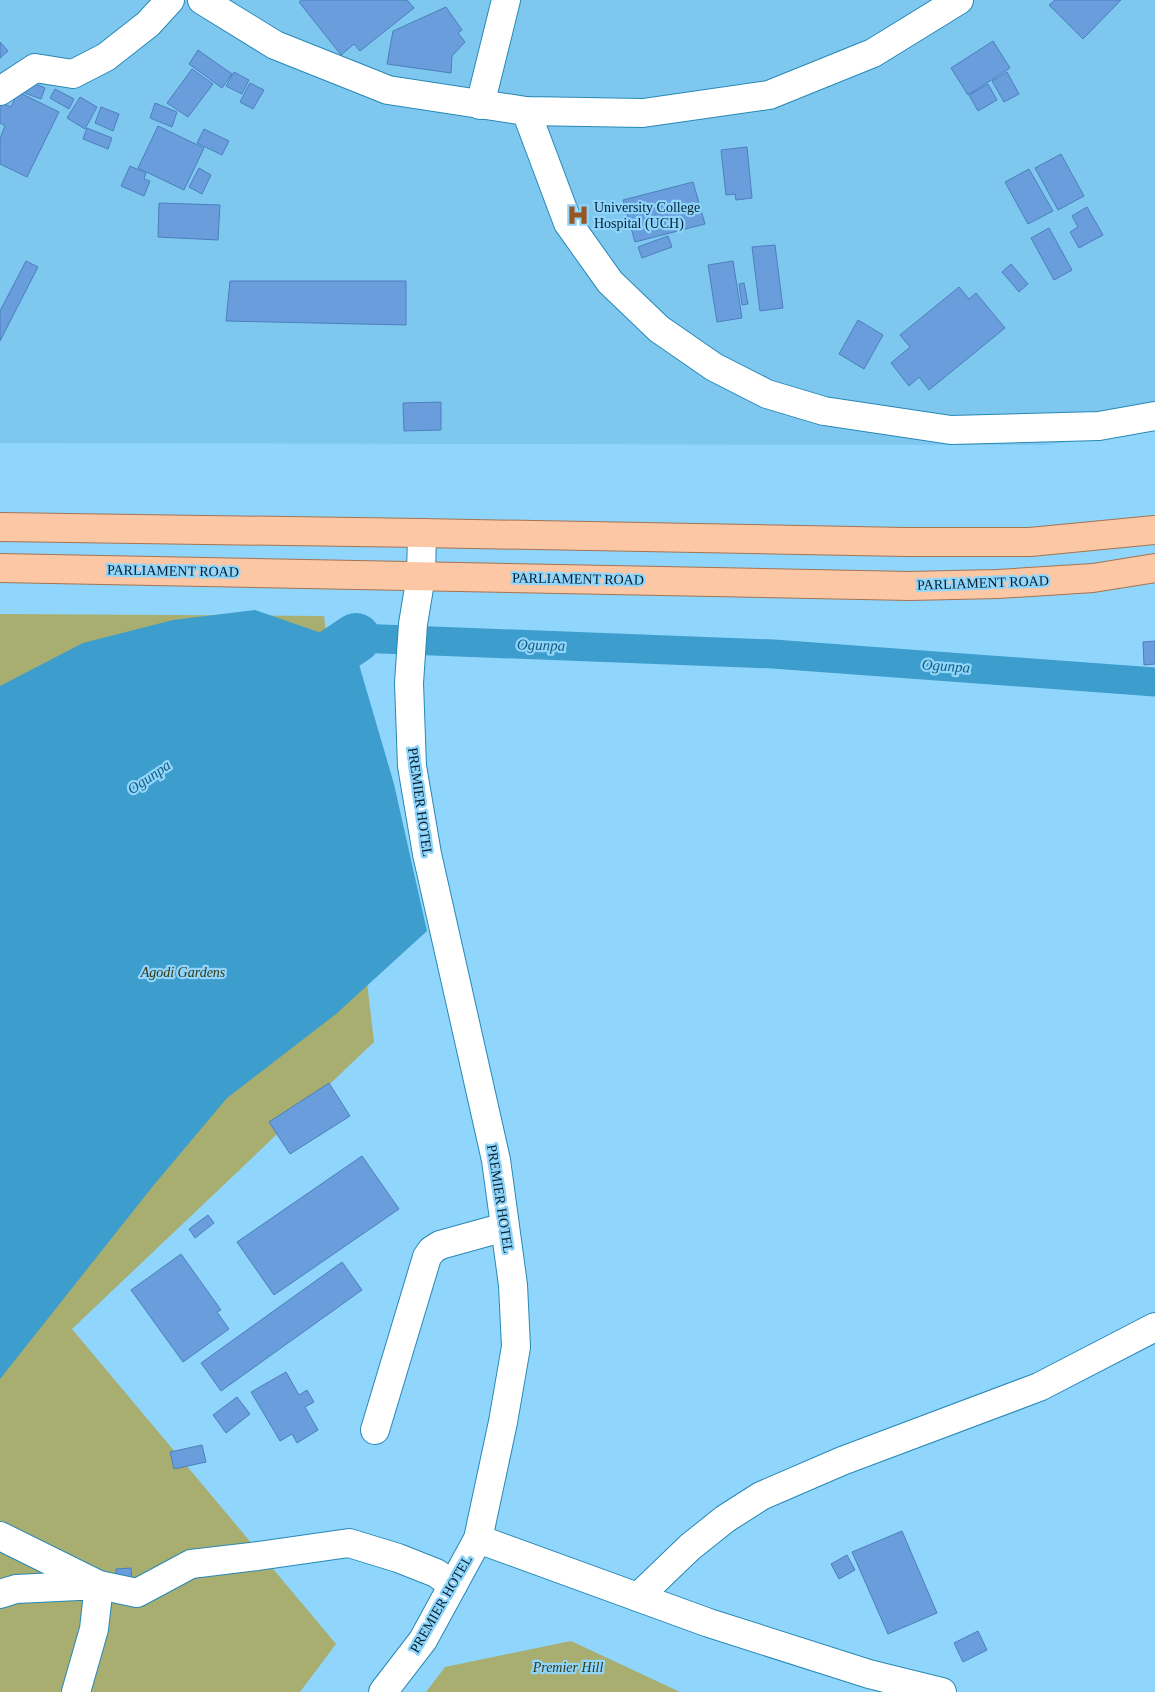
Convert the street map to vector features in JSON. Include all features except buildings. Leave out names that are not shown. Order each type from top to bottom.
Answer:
[{"type":"main road","points":[[0,528],[422,533],[906,542],[1030,542],[1155,530]]},
{"type":"main road","name":"PARLIAMENT ROAD","points":[[0,568],[910,586],[998,584],[1084,578],[1155,568]]},
{"type":"street","points":[[0,91],[35,68],[73,74],[106,57],[148,24],[170,0]]},
{"type":"street","points":[[202,0],[275,45],[388,90],[526,111],[644,113],[769,95],[873,53],[959,0]]},
{"type":"street","points":[[480,105],[506,0]]},
{"type":"street","points":[[526,111],[568,223],[610,282],[659,329],[714,367],[766,394],[824,411],[951,430],[1099,426],[1155,416]]},
{"type":"street","name":"PREMIER HOTEL","points":[[383,1692],[423,1640],[478,1539],[503,1422],[516,1346],[513,1285],[496,1160],[427,854],[412,766],[410,682],[413,624],[421,576],[422,533]]},
{"type":"street","points":[[375,1430],[427,1257],[432,1250],[440,1245],[505,1227]]},
{"type":"street","points":[[638,1598],[690,1547],[761,1496],[842,1461],[1038,1387],[1155,1327]]},
{"type":"street","points":[[0,1536],[99,1585],[138,1594],[191,1564],[349,1543],[398,1558],[436,1573],[453,1585]]},
{"type":"street","points":[[478,1539],[709,1623],[869,1674],[942,1692]]},
{"type":"street","points":[[0,1594],[16,1590],[99,1585]]},
{"type":"street","points":[[76,1692],[94,1629],[99,1585]]},
{"type":"shaded area","name":"University College Hospital (UCH)","points":[[0,0],[1155,0],[1155,431],[1045,445],[0,443]]},
{"type":"green space","name":"Agodi Gardens","points":[[0,614],[324,616],[374,1042],[72,1329],[336,1644],[300,1692],[0,1692]]},
{"type":"green space","name":"Premier Hill","points":[[571,1641],[680,1692],[426,1692],[445,1667]]},
{"type":"water","name":"Agodi Gardens","points":[[255,610],[353,644],[394,784],[427,931],[336,1014],[227,1098],[153,1186],[0,1379],[0,686],[83,643],[173,620]]},
{"type":"waterway","name":"Ogunpa","points":[[356,638],[773,654],[1155,682]]},
{"type":"waterway","name":"Ogunpa","points":[[292,681],[356,638]]},
{"type":"place","name":"University College Hospital (UCH)","points":[[578,215]]}]
